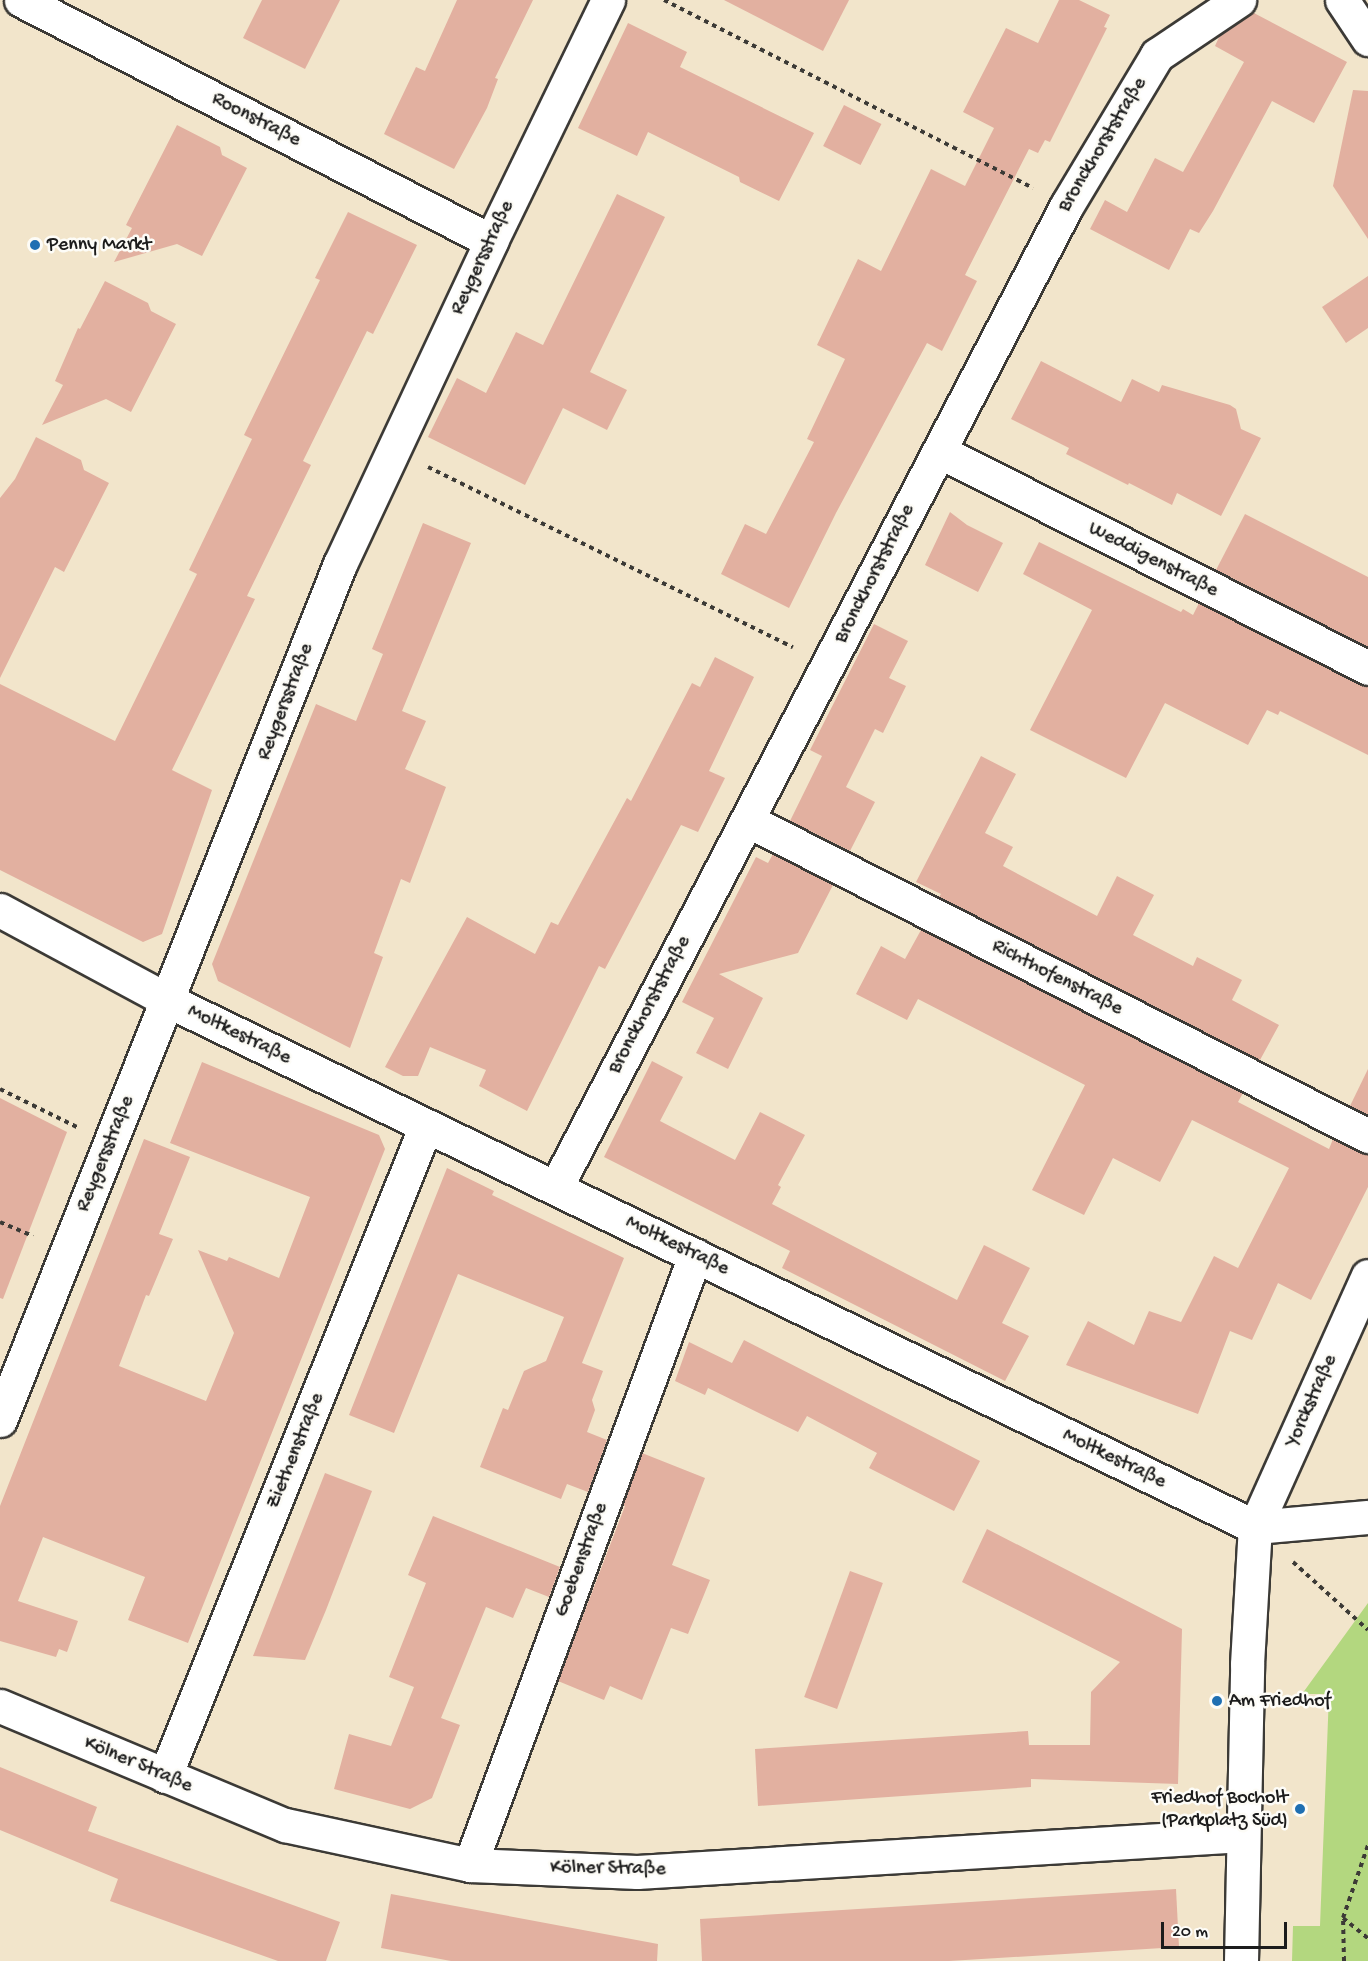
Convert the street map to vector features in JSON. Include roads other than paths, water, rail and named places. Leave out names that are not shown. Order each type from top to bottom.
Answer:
[{"type":"street","name":"Roonstraße","points":[[21,0],[491,241]]},
{"type":"street","name":"Reygersstraße","points":[[0,1420],[169,1001],[340,564],[491,241],[608,0]]},
{"type":"street","name":"Bronckhorststraße","points":[[556,1187],[1067,205],[1157,55],[1239,0]]},
{"type":"street","points":[[1342,0],[1368,39]]},
{"type":"street","name":"Weddigenstraße","points":[[939,451],[1368,669]]},
{"type":"street","name":"Richthofenstraße","points":[[747,820],[1368,1136]]},
{"type":"street","name":"Moltkestraße","points":[[0,910],[169,1001],[1255,1527]]},
{"type":"street","name":"Ziethenstraße","points":[[165,1776],[426,1125]]},
{"type":"street","name":"Goebenstraße","points":[[470,1866],[695,1255]]},
{"type":"street","name":"Yorckstraße","points":[[1255,1527],[1368,1276]]},
{"type":"street","points":[[1241,1961],[1247,1664],[1255,1527],[1368,1517]]},
{"type":"street","name":"Kölner Straße","points":[[0,1706],[285,1825],[470,1866],[637,1872],[1243,1835]]},
{"type":"place","name":"Penny Markt","points":[[35,245]]},
{"type":"place","name":"Am Friedhof","points":[[1217,1701]]},
{"type":"place","name":"Friedhof Bocholt (Parkplatz Süd)","points":[[1300,1809]]}]
